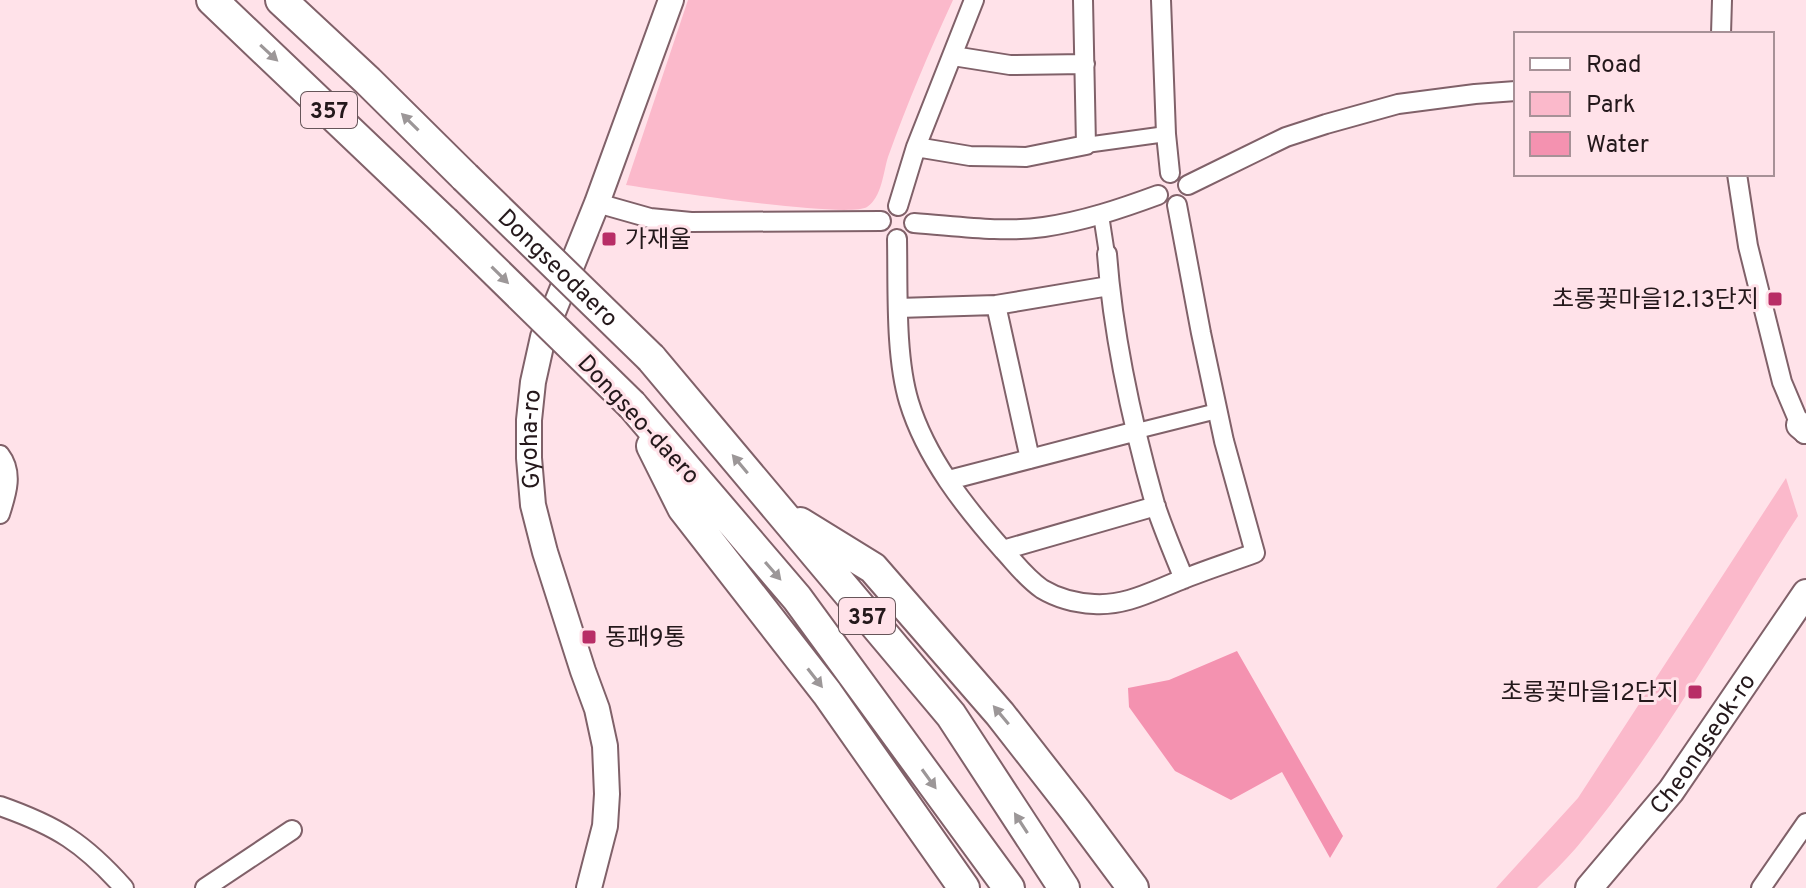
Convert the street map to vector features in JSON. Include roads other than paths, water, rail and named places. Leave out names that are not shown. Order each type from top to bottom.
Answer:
[{"type":"highway","name":"Dongseo-daero","points":[[212,0],[632,405],[797,598],[1009,888]]},
{"type":"highway","name":"Dongseodaero","points":[[281,0],[651,358]]},
{"type":"highway","name":"Dongseo-daero","points":[[651,358],[951,715],[1064,888]]},
{"type":"highway","points":[[632,405],[683,508],[827,693],[964,888]]},
{"type":"highway","points":[[779,510],[873,568],[1000,714],[1133,888]]},
{"type":"highway","points":[[894,791],[949,888]]},
{"type":"main road","name":"Cheongseok-ro","points":[[1589,888],[1671,791],[1806,593]]},
{"type":"main road","points":[[1780,632],[1806,619]]},
{"type":"street","name":"Gyoha-ro","points":[[589,888],[605,826],[605,746],[597,709],[545,552],[533,505],[529,420],[543,337],[597,203],[671,0]]},
{"type":"street","points":[[898,206],[916,147],[974,0]]},
{"type":"street","points":[[1083,0],[1086,145]]},
{"type":"street","points":[[1161,0],[1170,173]]},
{"type":"street","points":[[1721,32],[1722,0]]},
{"type":"street","points":[[953,56],[1010,65],[1085,64]]},
{"type":"street","points":[[1188,185],[1286,137],[1326,124],[1398,104],[1514,91]]},
{"type":"street","points":[[916,147],[970,156],[1026,157],[1166,134]]},
{"type":"street","points":[[1170,173],[1180,174],[1188,185],[1189,193],[1177,205],[1166,204],[1156,187],[1165,174],[1170,173]]},
{"type":"street","points":[[1737,176],[1748,246],[1782,382],[1804,431]]},
{"type":"street","points":[[914,223],[994,229],[1042,227],[1101,215],[1158,195]]},
{"type":"street","points":[[597,203],[650,218],[691,222],[881,221]]},
{"type":"street","points":[[897,239],[902,364],[909,401],[936,462],[991,537],[1021,571],[1043,589],[1068,600],[1094,604],[1118,603],[1255,553],[1217,411],[1177,205]]},
{"type":"street","points":[[898,206],[910,211],[914,223],[907,236],[897,239],[887,235],[881,221],[886,211],[898,206]]},
{"type":"street","points":[[1101,215],[1109,286],[1137,431],[1156,506],[1184,579]]},
{"type":"street","points":[[898,308],[996,305],[1109,286]]},
{"type":"street","points":[[996,305],[1030,459]]},
{"type":"street","points":[[949,480],[1217,411]]},
{"type":"street","points":[[0,455],[5,462],[9,485],[0,514]]},
{"type":"street","points":[[1003,550],[1156,506]]},
{"type":"street","points":[[0,806],[66,834],[102,863],[124,888]]},
{"type":"street","points":[[1761,888],[1806,823]]},
{"type":"street","points":[[205,888],[292,830]]},
{"type":"water","points":[[1237,651],[1343,836],[1330,858],[1282,772],[1231,800],[1175,771],[1129,707],[1128,688],[1169,680]]},
{"type":"place","name":"가재울","points":[[609,239]]},
{"type":"place","name":"초롱꽃마을12.13단지","points":[[1775,299]]},
{"type":"place","name":"동패9통","points":[[589,637]]},
{"type":"place","name":"초롱꽃마을12단지","points":[[1695,692]]}]
